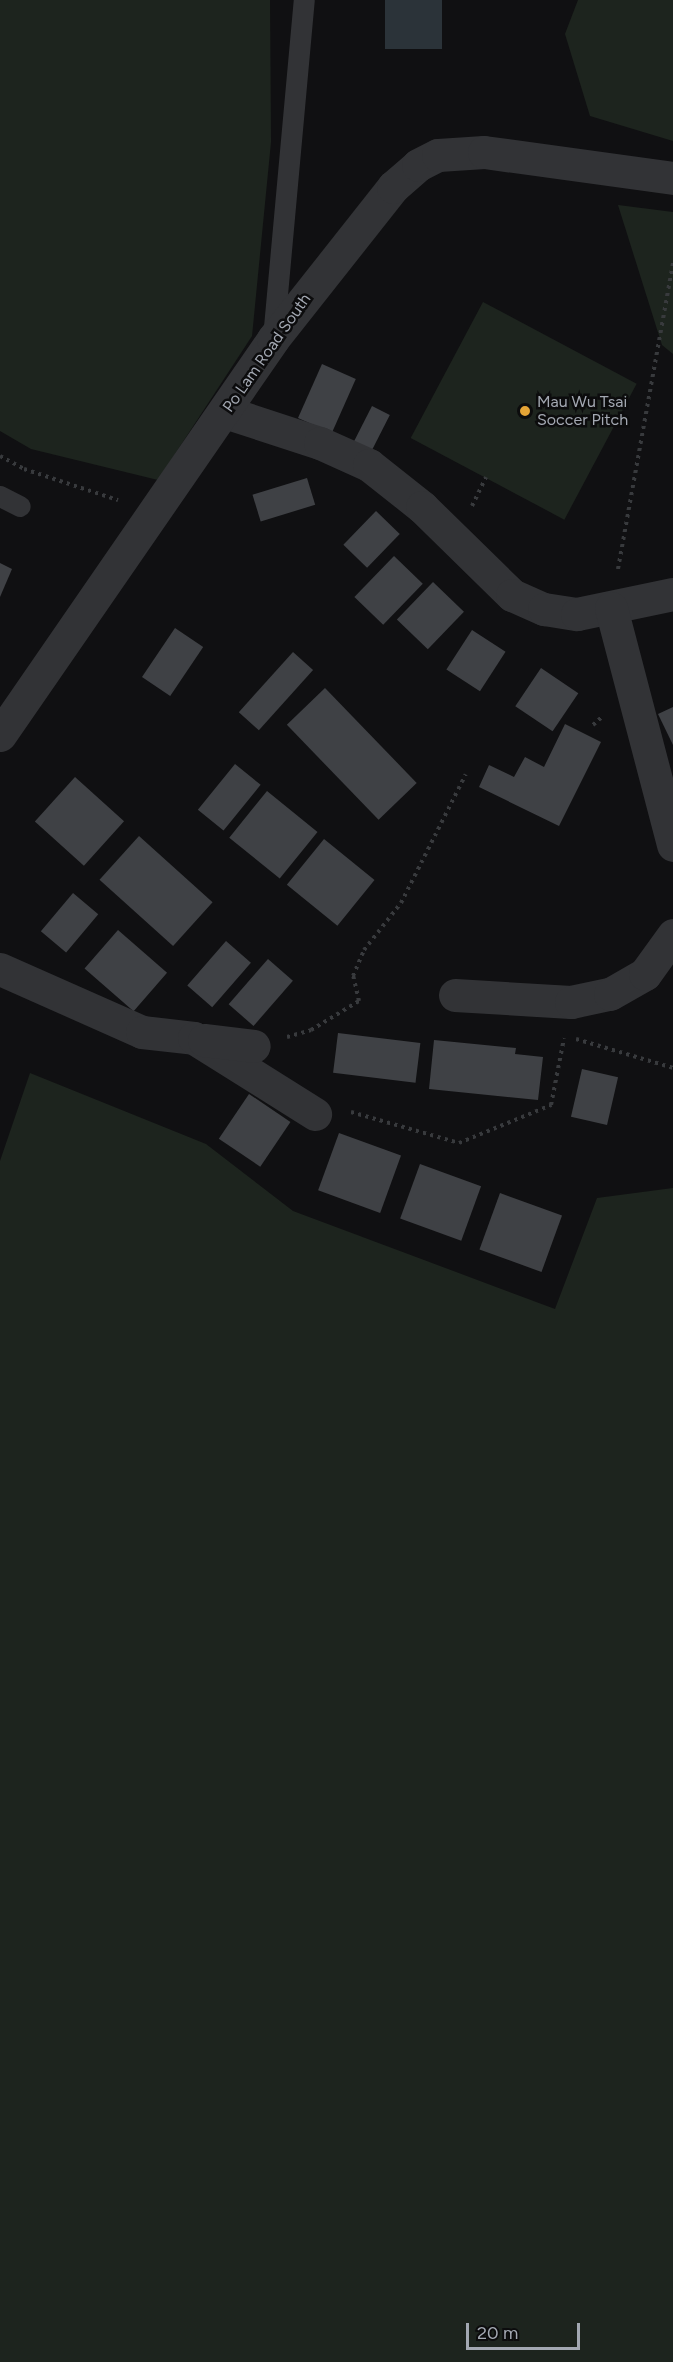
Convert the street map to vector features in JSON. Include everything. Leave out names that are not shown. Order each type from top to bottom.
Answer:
[{"type":"street","name":"Po Lam Road South","points":[[0,735],[225,412],[273,339],[393,187],[418,165],[438,155],[484,152],[673,178]]},
{"type":"street","points":[[225,412],[320,443],[369,465],[422,507],[512,595],[544,609],[577,614],[673,594]]},
{"type":"street","points":[[611,608],[673,845]]},
{"type":"street","points":[[455,995],[571,1002],[610,994],[645,974],[673,935]]},
{"type":"street","points":[[0,969],[142,1032],[254,1046]]},
{"type":"street","points":[[194,1038],[315,1114]]},
{"type":"lane","points":[[273,339],[304,0]]},
{"type":"lane","points":[[0,496],[20,506]]},
{"type":"path","points":[[611,608],[673,263]]},
{"type":"path","points":[[0,456],[24,469],[156,512]]},
{"type":"path","points":[[288,1037],[311,1030],[358,1001],[353,976],[364,950],[401,903],[466,774]]},
{"type":"path","points":[[315,1114],[324,1104],[459,1143],[551,1105],[564,1036],[673,1068]]},
{"type":"shaded area","points":[[0,0],[270,0],[271,142],[252,336],[158,480],[31,449],[0,431]]},
{"type":"shaded area","points":[[385,0],[442,0],[442,49],[385,49]]},
{"type":"shaded area","points":[[578,0],[673,0],[673,141],[590,116],[565,34]]},
{"type":"shaded area","points":[[618,205],[673,212],[673,354],[662,345]]},
{"type":"shaded area","name":"Mau Wu Tsai Soccer Pitch","points":[[483,302],[637,384],[564,520],[411,438]]},
{"type":"shaded area","points":[[30,1073],[206,1144],[293,1211],[555,1309],[597,1198],[673,1188],[673,2362],[0,2362],[0,1161]]},
{"type":"building","points":[[322,364],[356,379],[332,433],[298,418]]},
{"type":"building","points":[[372,406],[390,415],[371,453],[353,443]]},
{"type":"building","points":[[307,478],[315,505],[261,521],[252,495]]},
{"type":"building","points":[[376,511],[400,534],[367,568],[343,545]]},
{"type":"building","points":[[394,556],[423,584],[383,625],[354,597]]},
{"type":"building","points":[[0,563],[12,569],[0,597]]},
{"type":"building","points":[[433,582],[464,612],[428,649],[397,619]]},
{"type":"building","points":[[175,628],[203,647],[170,696],[142,677]]},
{"type":"building","points":[[472,630],[506,652],[480,691],[446,669]]},
{"type":"building","points":[[293,652],[313,670],[259,730],[239,712]]},
{"type":"building","points":[[541,668],[578,693],[553,731],[515,706]]},
{"type":"building","points":[[325,688],[417,783],[379,820],[287,725]]},
{"type":"building","points":[[673,707],[673,745],[658,714]]},
{"type":"building","points":[[565,724],[601,742],[559,826],[479,787],[489,765],[514,777],[525,757],[544,767]]},
{"type":"building","points":[[235,764],[261,785],[224,831],[198,810]]},
{"type":"building","points":[[75,777],[124,821],[84,866],[35,822]]},
{"type":"building","points":[[267,791],[318,832],[280,879],[229,838]]},
{"type":"building","points":[[139,836],[213,902],[173,946],[100,880]]},
{"type":"building","points":[[324,839],[375,880],[337,926],[287,885]]},
{"type":"building","points":[[73,893],[98,914],[66,953],[41,931]]},
{"type":"building","points":[[118,930],[167,973],[134,1011],[85,968]]},
{"type":"building","points":[[226,941],[251,963],[212,1007],[187,986]]},
{"type":"building","points":[[268,959],[293,981],[254,1026],[229,1004]]},
{"type":"building","points":[[338,1033],[420,1043],[416,1083],[333,1073]]},
{"type":"building","points":[[434,1040],[516,1048],[515,1054],[543,1057],[538,1100],[429,1089]]},
{"type":"building","points":[[582,1069],[618,1077],[607,1125],[571,1117]]},
{"type":"building","points":[[249,1094],[290,1122],[260,1167],[219,1139]]},
{"type":"building","points":[[339,1133],[401,1156],[380,1213],[318,1190]]},
{"type":"building","points":[[420,1164],[481,1186],[461,1241],[400,1219]]},
{"type":"building","points":[[500,1193],[562,1216],[541,1272],[479,1249]]},
{"type":"place","name":"Mau Wu Tsai Soccer Pitch","points":[[525,411]]}]
